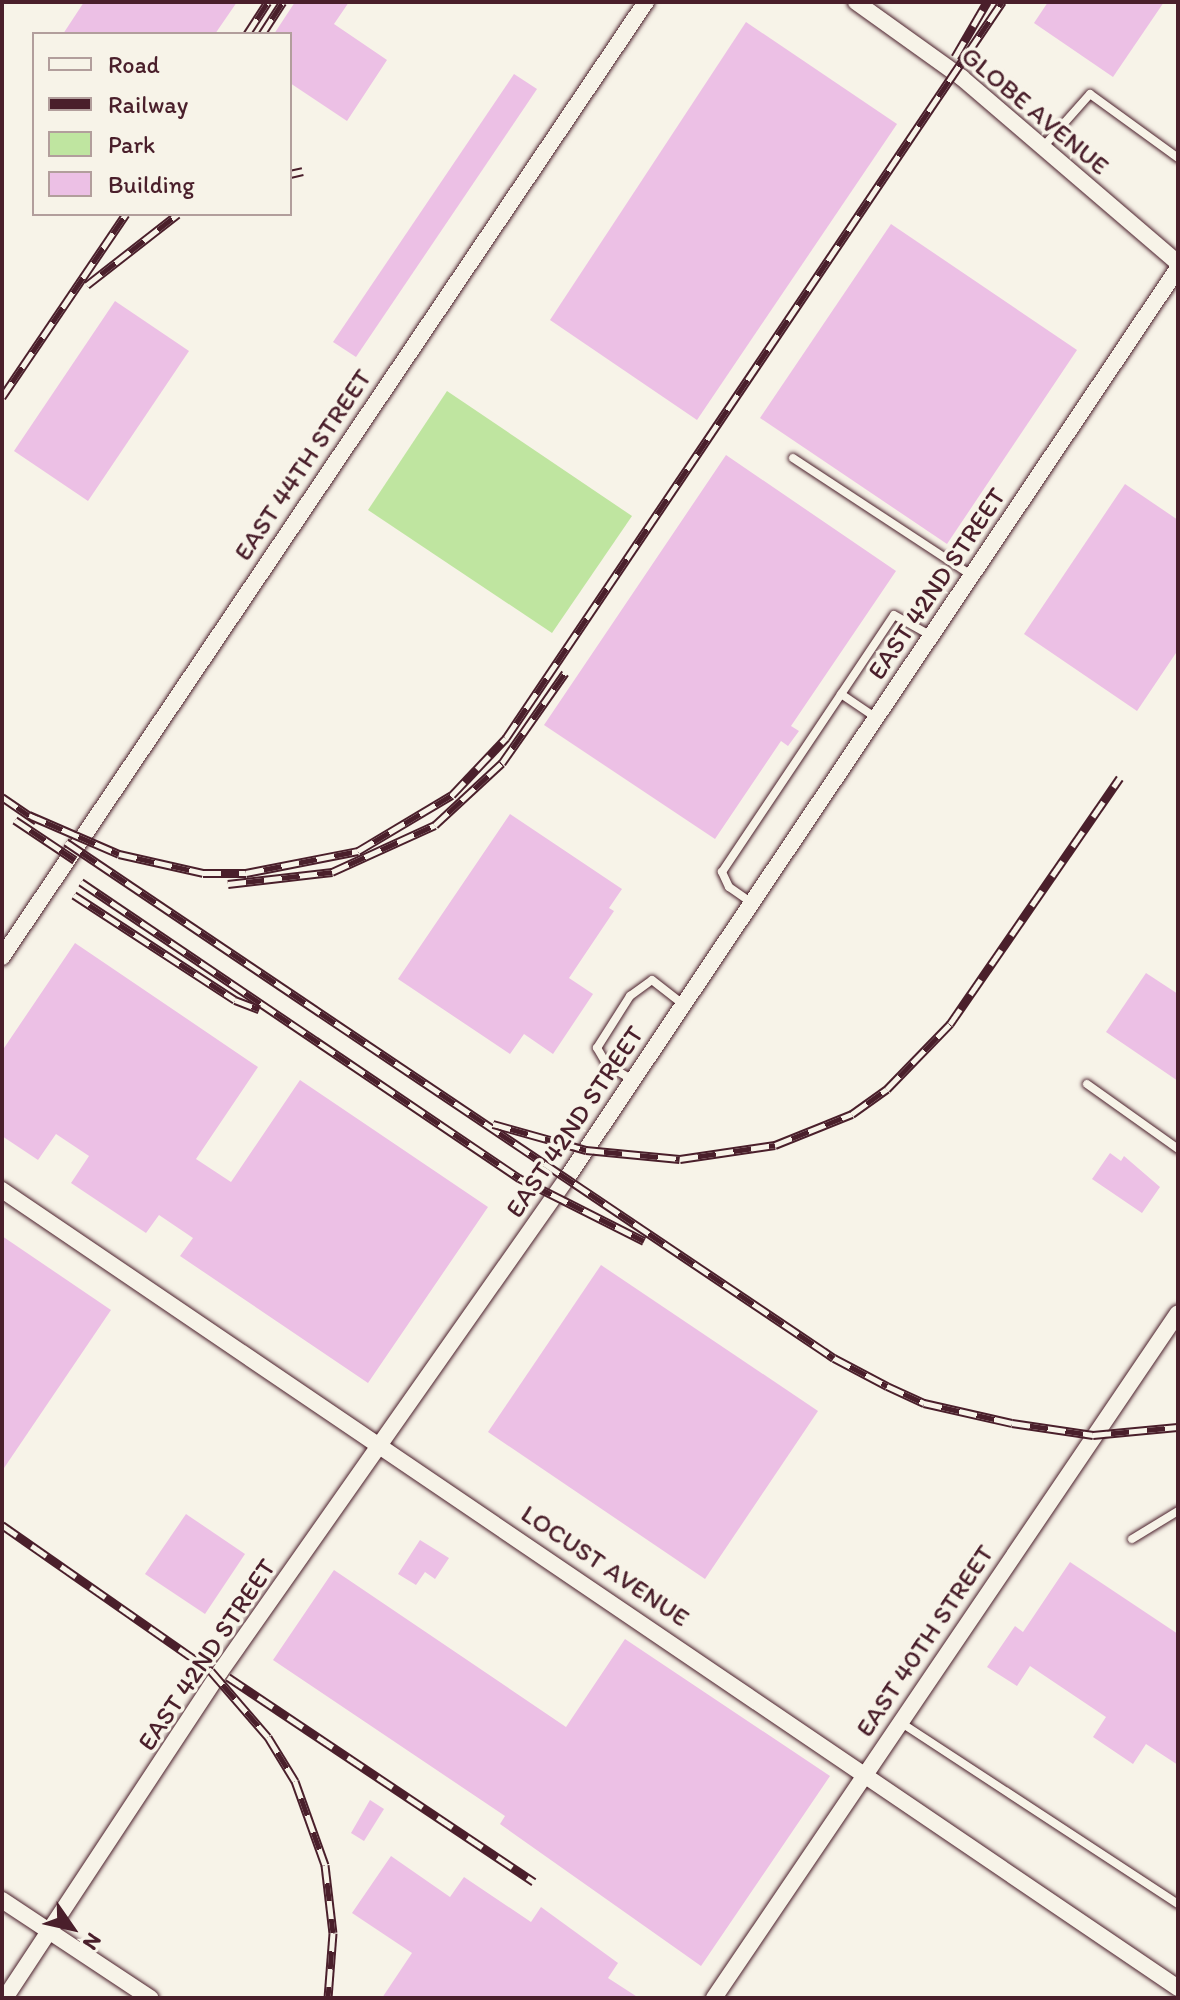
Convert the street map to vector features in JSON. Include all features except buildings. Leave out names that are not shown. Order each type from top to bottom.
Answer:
[{"type":"street","name":"EAST 44TH STREET","points":[[2,957],[646,2]]},
{"type":"street","name":"GLOBE AVENUE","points":[[856,2],[962,78],[1178,266]]},
{"type":"street","name":"EAST 42ND STREET","points":[[5,1998],[220,1672],[383,1445],[633,1080],[1178,266]]},
{"type":"street","name":"LOCUST AVENUE","points":[[2,1190],[866,1771],[1178,1988]]},
{"type":"street","name":"EAST 40TH STREET","points":[[714,1998],[1178,1313]]},
{"type":"street","points":[[2,1900],[150,1998]]},
{"type":"lane","points":[[1043,147],[1090,94],[1178,158]]},
{"type":"lane","points":[[793,458],[972,575]]},
{"type":"lane","points":[[752,903],[729,887],[722,872],[830,710],[894,615],[931,636]]},
{"type":"lane","points":[[841,694],[876,718]]},
{"type":"lane","points":[[633,1080],[607,1065],[597,1048],[630,996],[652,980],[684,1004]]},
{"type":"lane","points":[[1087,1084],[1178,1149]]},
{"type":"lane","points":[[1132,1539],[1178,1511]]},
{"type":"lane","points":[[900,1722],[1178,1904]]},
{"type":"green space","points":[[447,391],[632,516],[552,633],[368,510]]},
{"type":"railway","points":[[248,32],[268,2]]},
{"type":"railway","points":[[263,32],[283,2]]},
{"type":"railway","points":[[955,57],[987,2]]},
{"type":"railway","points":[[29,815],[119,854],[203,873],[246,873],[358,851],[452,795],[506,738],[1002,2]]},
{"type":"railway","points":[[292,174],[303,171]]},
{"type":"railway","points":[[2,397],[125,216]]},
{"type":"railway","points":[[87,285],[175,216]]},
{"type":"railway","points":[[228,884],[332,872],[435,825],[502,763],[565,673]]},
{"type":"railway","points":[[493,1124],[586,1150],[680,1159],[775,1145],[852,1114],[887,1089],[950,1024],[1120,778]]},
{"type":"railway","points":[[2,797],[37,821]]},
{"type":"railway","points":[[15,820],[75,860]]},
{"type":"railway","points":[[66,842],[834,1358],[887,1386],[924,1403],[1012,1423],[1093,1435],[1178,1427]]},
{"type":"railway","points":[[81,882],[519,1178],[644,1241]]},
{"type":"railway","points":[[74,895],[235,1000],[259,1009]]},
{"type":"railway","points":[[2,1525],[211,1671],[268,1737],[295,1781],[325,1865],[333,1933],[328,1998]]},
{"type":"railway","points":[[228,1677],[534,1882]]}]
